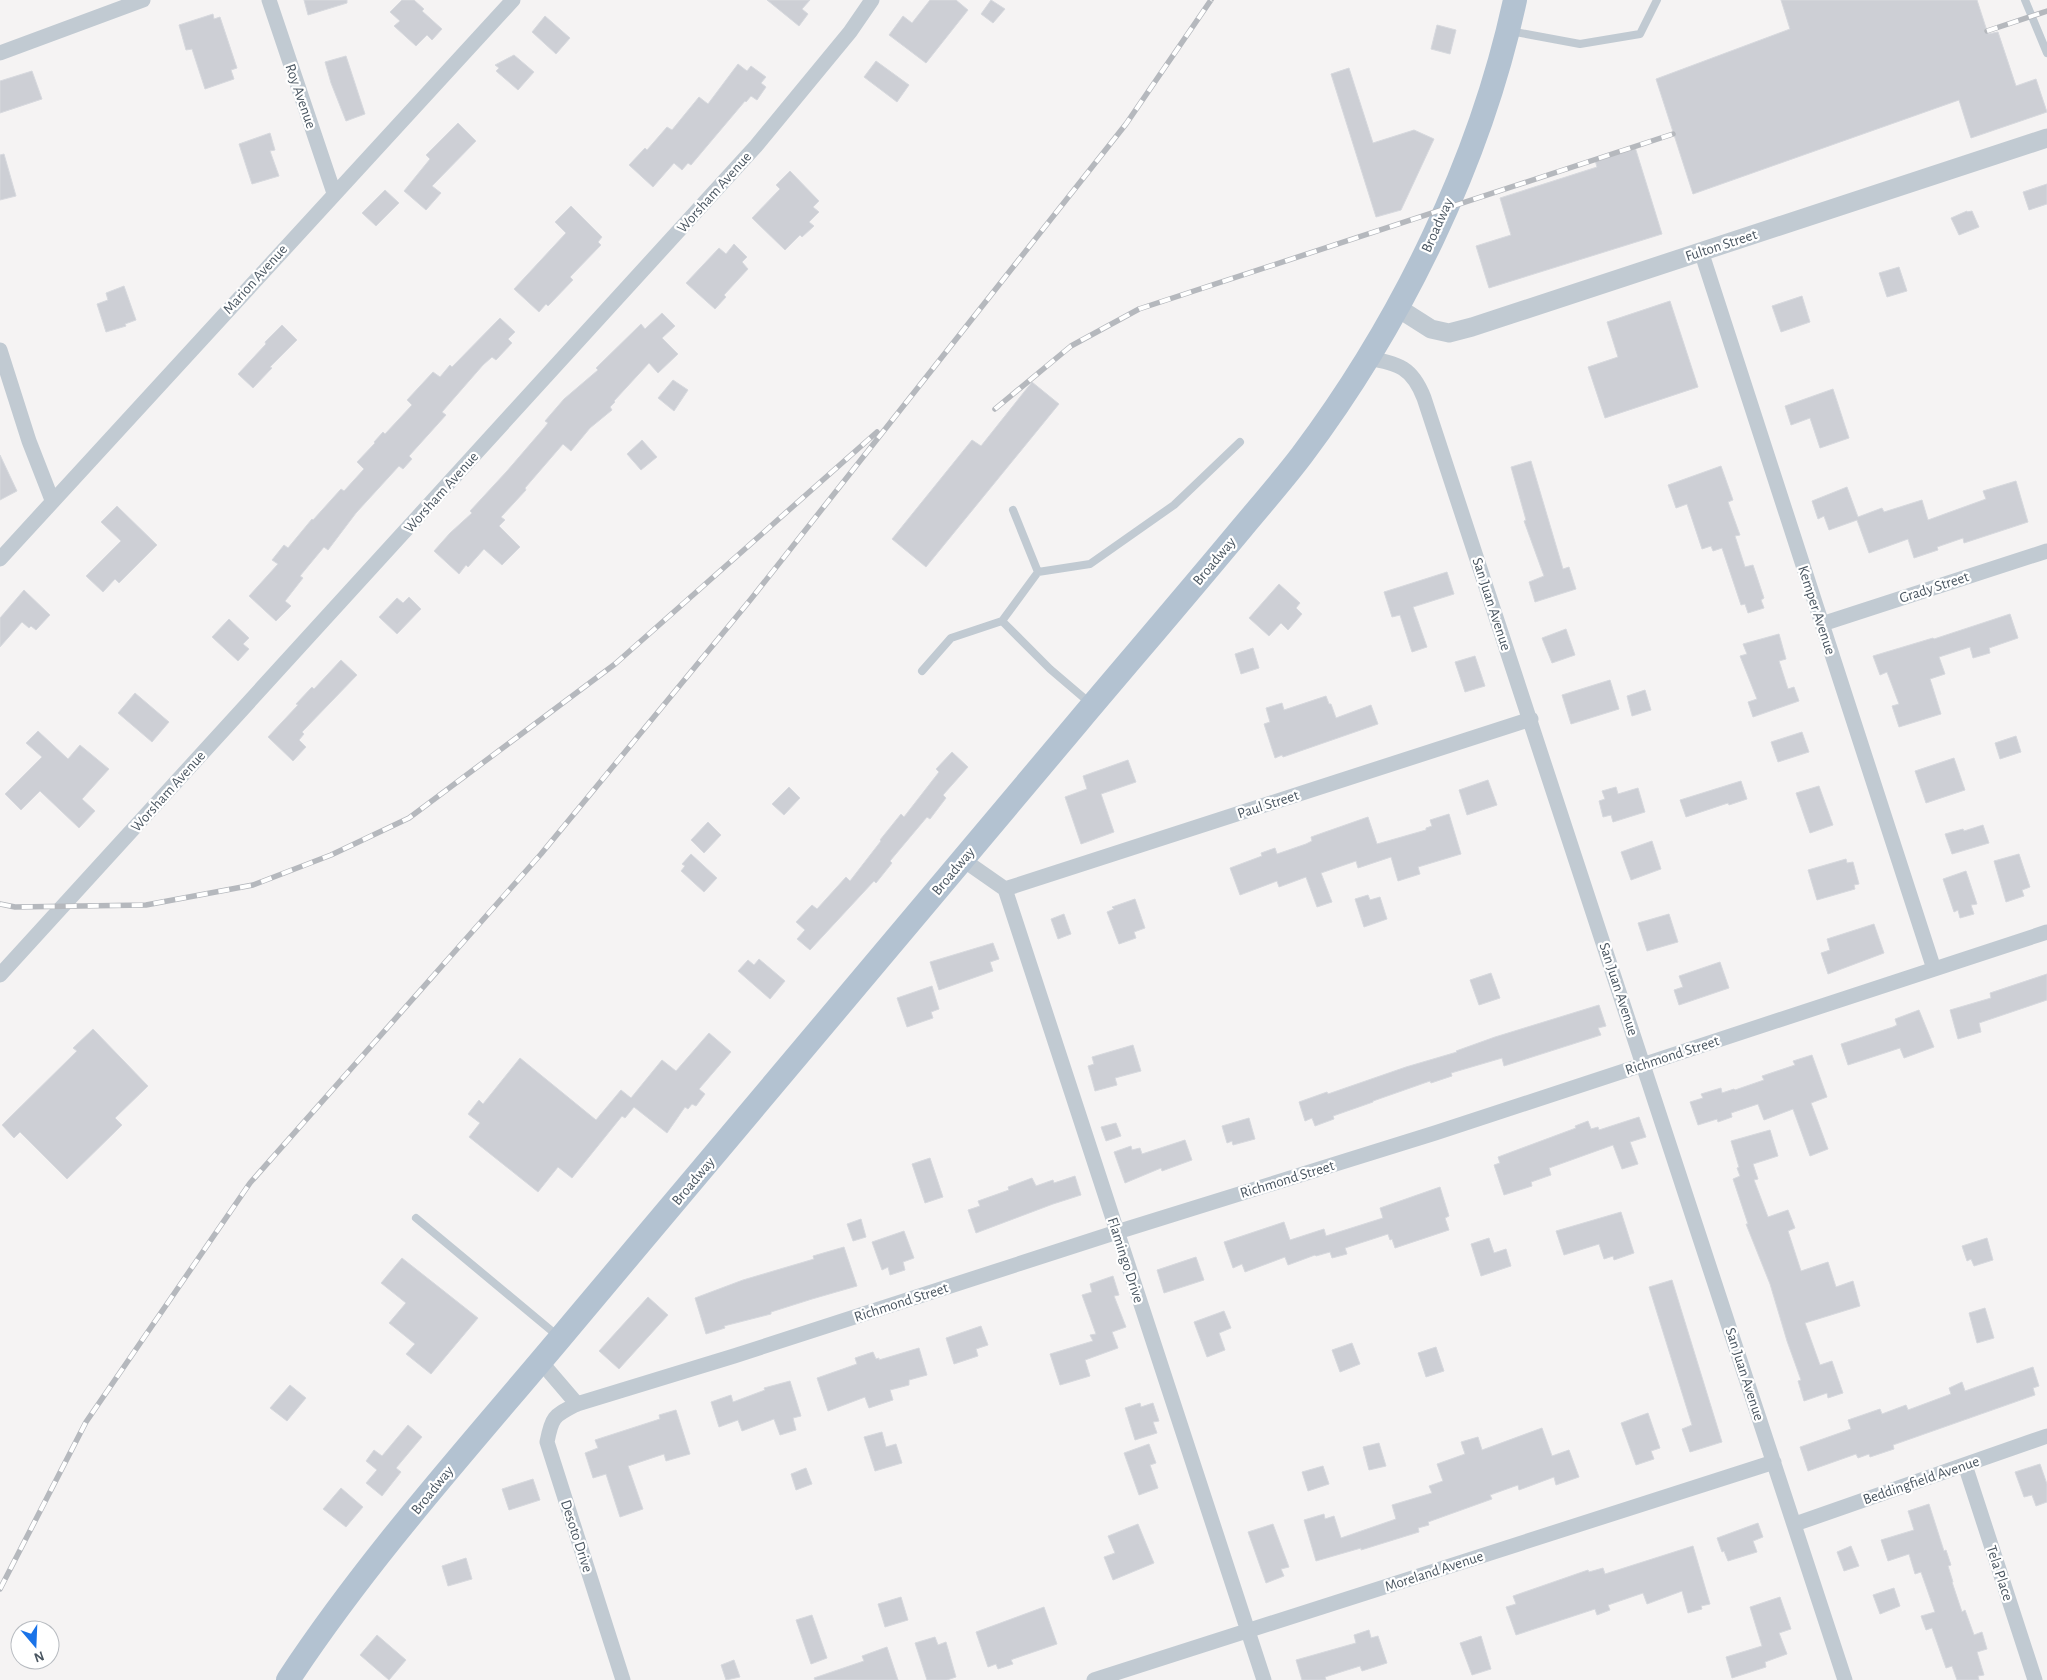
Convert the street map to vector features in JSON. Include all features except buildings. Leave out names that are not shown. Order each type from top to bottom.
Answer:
[{"type":"main road","name":"Broadway","points":[[288,1680],[322,1628],[452,1464],[541,1362],[1300,458],[1368,358],[1398,308],[1436,229],[1471,147],[1491,88],[1515,0]]},
{"type":"street","points":[[0,53],[143,0]]},
{"type":"street","name":"Roy Avenue","points":[[269,0],[334,193]]},
{"type":"street","name":"Marion Avenue","points":[[0,559],[52,500],[513,0]]},
{"type":"street","name":"Worsham Avenue","points":[[0,975],[756,146],[850,32],[872,0]]},
{"type":"street","name":"Fulton Street","points":[[1398,308],[1431,329],[1449,333],[1472,327],[2047,138]]},
{"type":"street","name":"Kemper Avenue","points":[[1701,251],[1934,969]]},
{"type":"street","points":[[0,350],[29,441],[52,500]]},
{"type":"street","name":"San Juan Avenue","points":[[1368,358],[1390,363],[1410,373],[1418,382],[1531,719],[1845,1680]]},
{"type":"street","name":"Grady Street","points":[[1822,624],[2047,551]]},
{"type":"street","name":"Paul Street","points":[[1006,888],[1531,719]]},
{"type":"street","points":[[962,859],[1006,888]]},
{"type":"street","name":"Flamingo Drive","points":[[1006,888],[1264,1680]]},
{"type":"street","name":"Richmond Street","points":[[577,1404],[1426,1136],[2047,932]]},
{"type":"street","points":[[541,1362],[577,1404]]},
{"type":"street","name":"Desoto Drive","points":[[577,1404],[560,1413],[551,1421],[547,1442],[623,1680]]},
{"type":"street","name":"Beddingfield Avenue","points":[[1795,1524],[2047,1436]]},
{"type":"street","name":"Moreland Avenue","points":[[1094,1680],[1774,1462]]},
{"type":"street","name":"Tela Place","points":[[1965,1465],[2035,1680]]},
{"type":"lane","points":[[1508,31],[1580,44],[1640,34],[1656,0]]},
{"type":"lane","points":[[2025,0],[2047,53]]},
{"type":"lane","points":[[922,671],[951,638],[1002,621],[1038,572],[1090,564],[1174,505],[1240,442]]},
{"type":"lane","points":[[1013,510],[1038,572]]},
{"type":"lane","points":[[1002,621],[1050,669],[1092,705]]},
{"type":"lane","points":[[416,1218],[561,1338]]},
{"type":"railway","points":[[0,1589],[86,1422],[250,1183],[541,854],[751,599],[1126,124],[1211,0]]},
{"type":"railway","points":[[1987,31],[2047,11]]},
{"type":"railway","points":[[995,409],[1071,346],[1139,309],[1673,134]]},
{"type":"railway","points":[[0,904],[15,907],[146,905],[253,885],[331,855],[409,818],[615,664],[877,432]]}]
